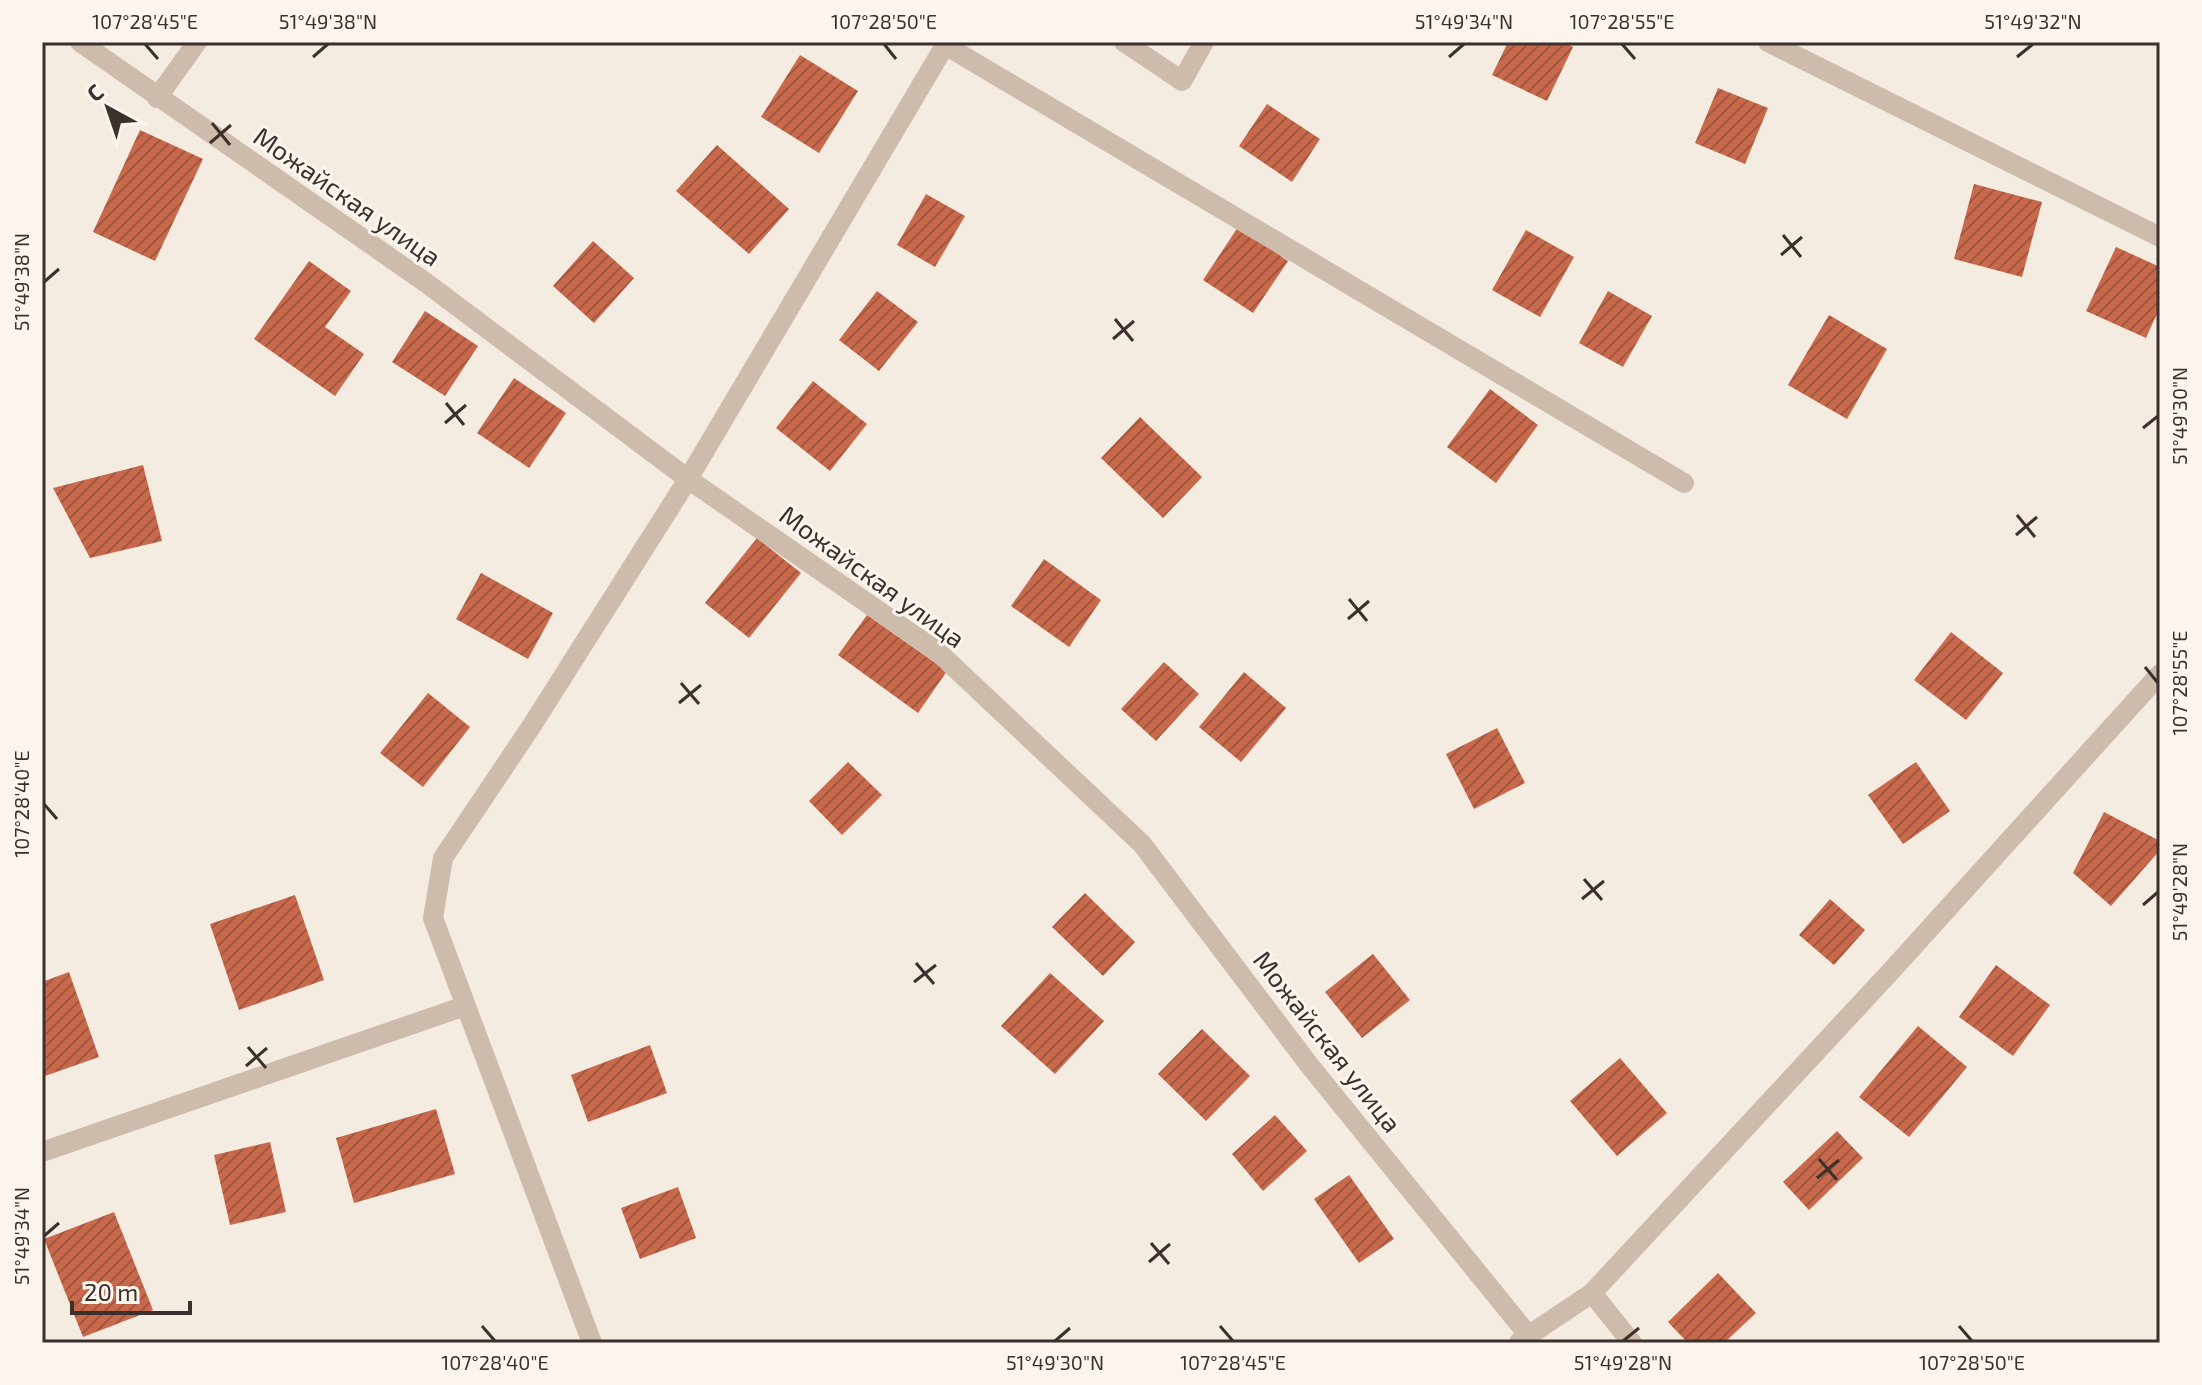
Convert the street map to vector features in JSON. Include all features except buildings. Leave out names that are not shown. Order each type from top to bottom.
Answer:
[{"type":"street","name":"Можайская улица","points":[[80,42],[425,282],[688,479],[938,652],[1142,844],[1523,1340]]},
{"type":"street","points":[[157,98],[197,42]]},
{"type":"street","points":[[1124,42],[1182,81],[1204,42]]},
{"type":"street","points":[[1768,42],[2160,237]]},
{"type":"street","points":[[592,1343],[433,918],[443,858],[531,727],[688,479],[946,43],[1684,483]]},
{"type":"street","points":[[1523,1340],[1592,1293],[1892,970],[2160,674]]},
{"type":"street","points":[[42,1152],[465,1006]]},
{"type":"street","points":[[1592,1293],[1632,1343]]}]
